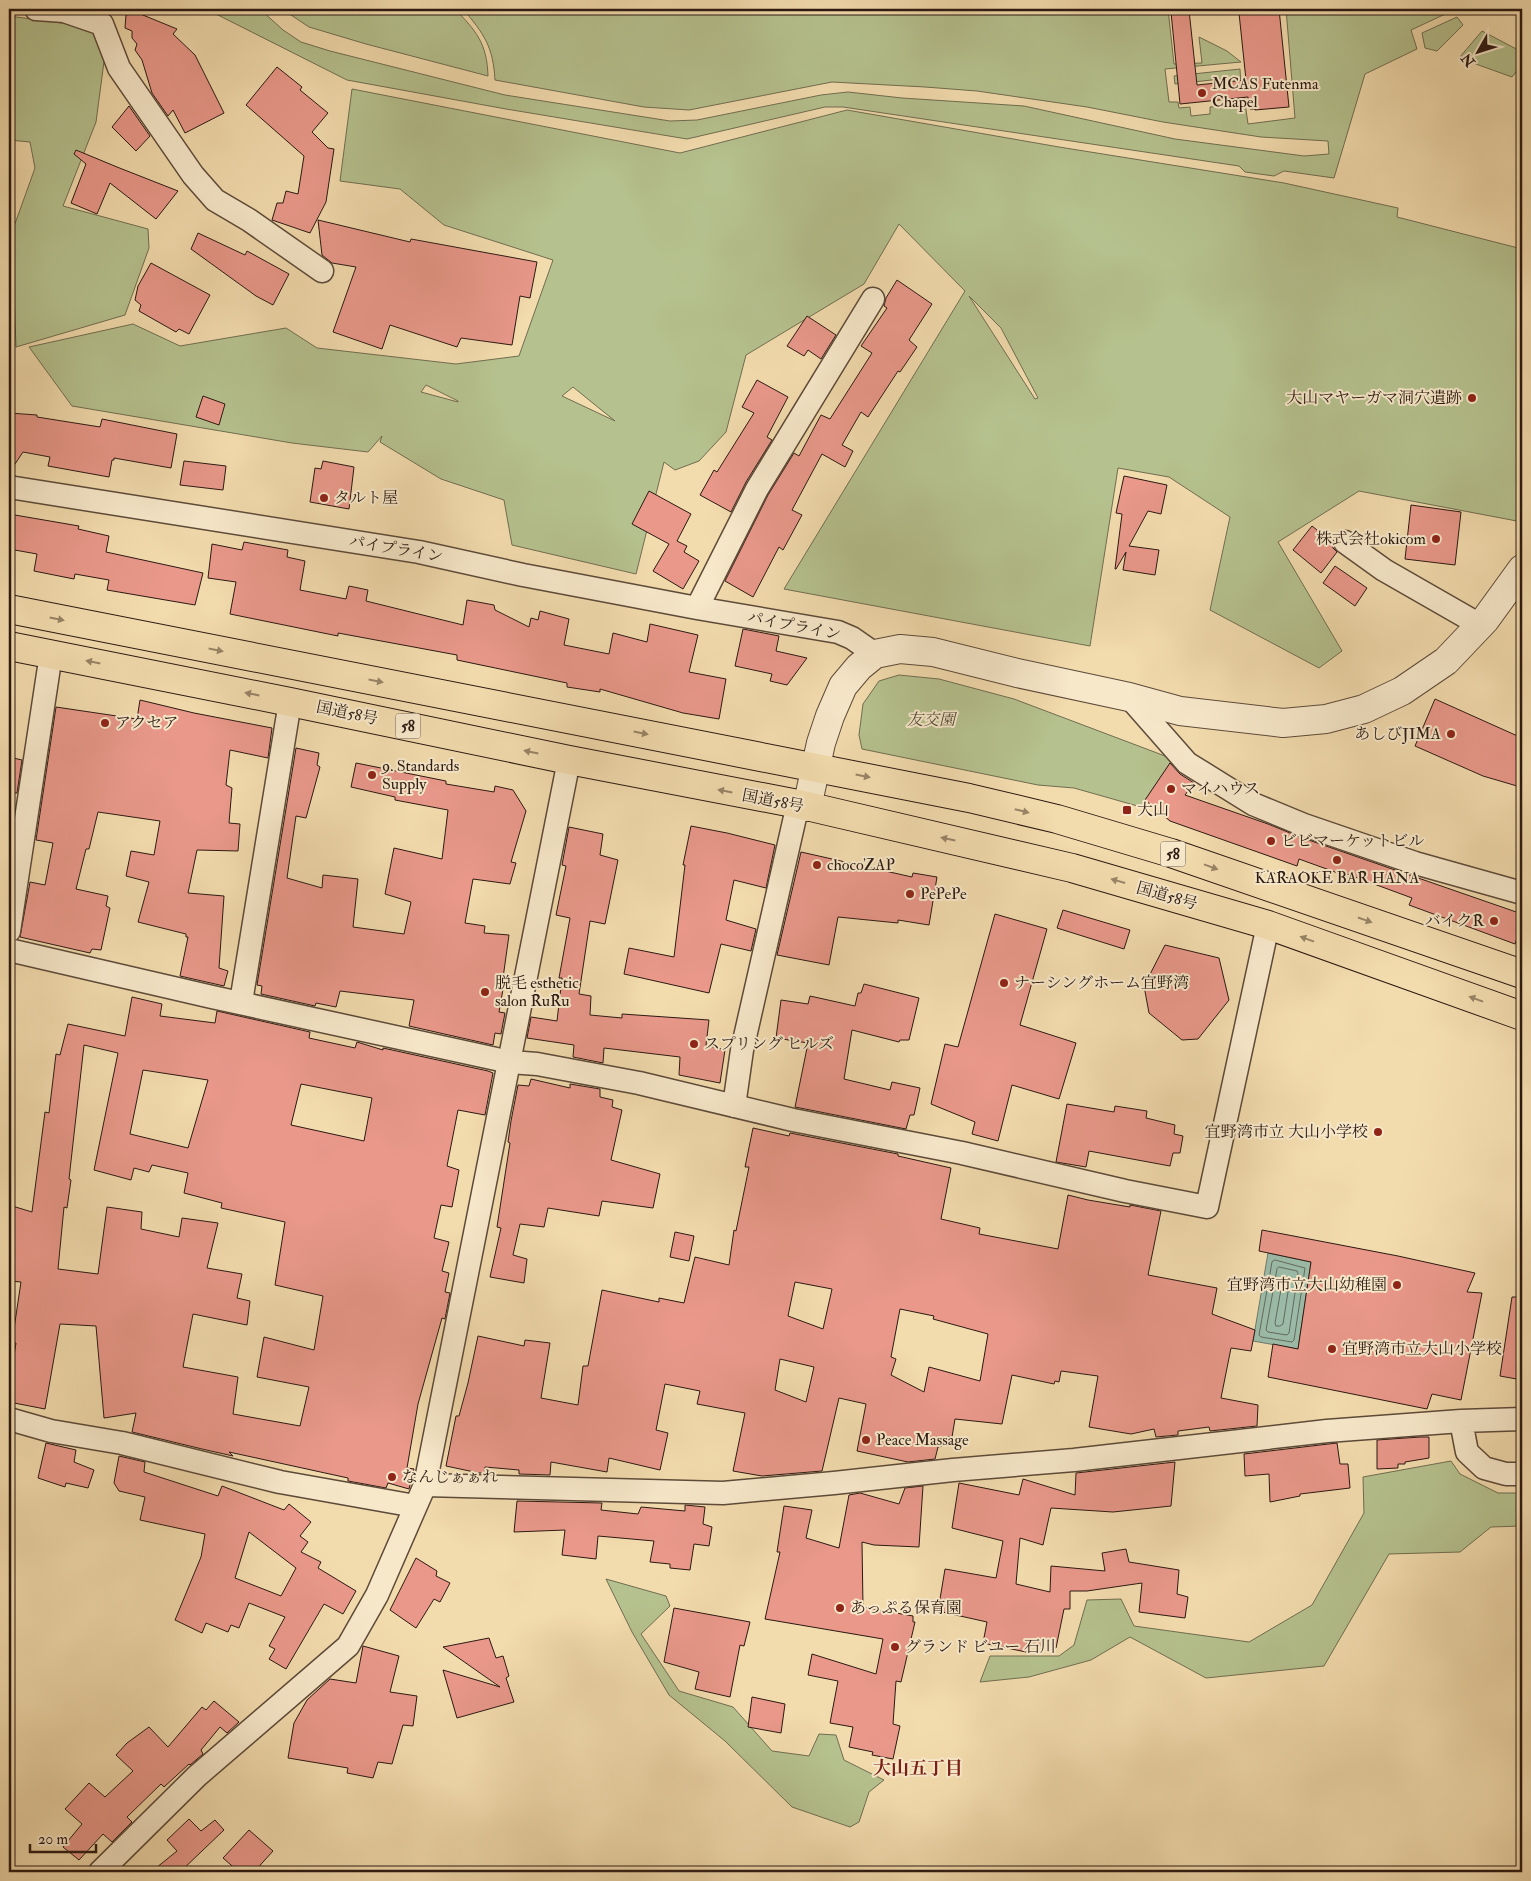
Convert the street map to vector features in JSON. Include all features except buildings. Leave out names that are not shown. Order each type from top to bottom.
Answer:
[{"type":"highway","name":"58","points":[[9,610],[815,767],[969,798],[1057,819],[1152,847],[1522,974]]},
{"type":"highway","name":"国道58号","points":[[9,646],[802,806],[1072,868],[1268,925],[1522,1016]]},
{"type":"street","points":[[36,9],[64,11],[102,24],[119,68],[192,175],[215,200],[249,220],[322,271]]},
{"type":"street","points":[[697,608],[757,488],[873,299]]},
{"type":"street","name":"パイプライン","points":[[9,488],[419,552],[524,575],[697,608],[838,632],[852,638],[875,654]]},
{"type":"street","points":[[1346,542],[1384,570],[1480,626]]},
{"type":"street","points":[[734,1106],[742,1050],[802,806],[830,716],[843,686],[875,654],[900,649],[933,652],[1017,673],[1129,696],[1180,711],[1283,723],[1326,719],[1364,709],[1402,691],[1446,662],[1480,626],[1522,569]]},
{"type":"street","points":[[9,931],[51,654]]},
{"type":"street","points":[[1129,696],[1187,763],[1252,804],[1304,825],[1415,863],[1522,893]]},
{"type":"street","points":[[240,1002],[290,702]]},
{"type":"street","points":[[100,1872],[197,1776],[348,1646],[378,1595],[425,1485],[569,760]]},
{"type":"street","points":[[9,950],[64,964],[510,1062],[537,1064],[639,1084],[793,1120],[962,1153],[1125,1191],[1207,1207],[1268,925]]},
{"type":"street","points":[[9,1419],[51,1431],[122,1443],[280,1482],[415,1506]]},
{"type":"street","points":[[425,1485],[723,1493],[1074,1460],[1327,1431],[1461,1421],[1522,1419]]},
{"type":"street","points":[[1461,1421],[1467,1452],[1472,1458],[1484,1468],[1506,1474],[1522,1474]]},
{"type":"green space","points":[[206,9],[260,9],[283,30],[301,42],[505,95],[670,121],[697,120],[821,95],[848,92],[902,98],[1024,106],[1175,139],[1304,156],[1329,154],[1328,141],[1261,137],[1163,122],[1087,107],[977,91],[925,87],[832,82],[689,110],[644,107],[495,80],[490,49],[482,33],[463,9],[1168,9],[1174,64],[1202,63],[1199,37],[1227,51],[1241,62],[1165,69],[1169,102],[1178,102],[1179,108],[1190,107],[1191,116],[1210,114],[1210,107],[1233,105],[1232,97],[1244,95],[1248,124],[1295,118],[1286,9],[1456,9],[1411,30],[1417,49],[1365,74],[1334,178],[1284,171],[1274,176],[1245,172],[1239,166],[843,107],[825,107],[687,139],[347,80]]},
{"type":"green space","points":[[282,9],[455,9],[469,24],[483,46],[488,76],[309,27]]},
{"type":"green space","points":[[9,16],[99,28],[105,54],[96,122],[63,206],[148,229],[149,248],[125,315],[16,347],[12,232],[35,168],[30,142],[9,140]]},
{"type":"green space","points":[[1457,17],[1463,25],[1437,51],[1425,48],[1422,33]]},
{"type":"green space","points":[[1482,31],[1522,52],[1522,64],[1512,77],[1459,58]]},
{"type":"green space","points":[[1240,69],[1241,86],[1232,86],[1230,78],[1175,84],[1174,76]]},
{"type":"green space","points":[[352,89],[680,153],[847,110],[1059,147],[1284,183],[1398,208],[1397,217],[1522,249],[1522,522],[1359,491],[1278,542],[1342,651],[1319,668],[1210,610],[1230,517],[1169,477],[1118,468],[1090,646],[784,589],[965,291],[899,224],[864,284],[746,355],[726,432],[699,461],[675,470],[664,462],[636,574],[512,545],[504,500],[441,479],[380,442],[382,436],[368,452],[292,443],[72,406],[29,347],[133,324],[180,346],[286,328],[317,348],[456,364],[519,356],[553,260],[444,225],[400,189],[340,181]],"holes":[[[969,296],[1001,328],[1038,398],[1035,399]],[[426,385],[458,402],[421,392]],[[573,387],[615,421],[562,396]]]},
{"type":"green space","name":"友交園","points":[[899,675],[939,679],[1014,699],[1173,759],[1141,807],[1074,788],[1038,785],[862,749],[859,735],[863,704],[879,681]]},
{"type":"green space","points":[[1451,1461],[1460,1474],[1498,1493],[1522,1493],[1522,1526],[1491,1527],[1460,1552],[1389,1554],[1324,1666],[1206,1678],[1130,1637],[1091,1660],[1029,1677],[980,1682],[990,1656],[1059,1656],[1074,1645],[1087,1600],[1121,1599],[1134,1626],[1249,1642],[1312,1605],[1364,1513],[1363,1477]]},
{"type":"green space","points":[[606,1579],[666,1596],[670,1606],[641,1634],[679,1691],[733,1707],[772,1751],[809,1756],[819,1734],[836,1735],[844,1760],[884,1780],[869,1792],[859,1822],[850,1827],[792,1807],[725,1741],[669,1695],[632,1632]]},
{"type":"water","points":[[1268,1253],[1311,1262],[1298,1349],[1253,1341]]},
{"type":"place","name":"MCAS Futenma Chapel","points":[[1202,93]]},
{"type":"place","name":"大山マヤーガマ洞穴遺跡","points":[[1472,398]]},
{"type":"place","name":"タルト屋","points":[[324,498]]},
{"type":"place","name":"株式会社okicom","points":[[1436,539]]},
{"type":"place","name":"アクセア","points":[[105,723]]},
{"type":"place","name":"あしびJIMA","points":[[1451,734]]},
{"type":"place","name":"9. Standards Supply","points":[[372,775]]},
{"type":"place","name":"マイハウス","points":[[1171,789]]},
{"type":"place","name":"大山","points":[[1127,810]]},
{"type":"place","name":"ビビマーケットビル","points":[[1271,841]]},
{"type":"place","name":"KARAOKE BAR HANA","points":[[1337,860]]},
{"type":"place","name":"chocoZAP","points":[[817,865]]},
{"type":"place","name":"PePePe","points":[[910,894]]},
{"type":"place","name":"バイクR","points":[[1494,921]]},
{"type":"place","name":"ナーシングホーム宜野湾","points":[[1004,983]]},
{"type":"place","name":"脱毛 esthetic salon RuRu","points":[[485,992]]},
{"type":"place","name":"スプリング ヒルズ","points":[[694,1044]]},
{"type":"place","name":"宜野湾市立 大山小学校","points":[[1378,1132]]},
{"type":"place","name":"宜野湾市立大山幼稚園","points":[[1397,1285]]},
{"type":"place","name":"宜野湾市立大山小学校","points":[[1332,1349]]},
{"type":"place","name":"Peace Massage","points":[[866,1440]]},
{"type":"place","name":"なんじぁぁれ","points":[[392,1477]]},
{"type":"place","name":"あっぷる保育園","points":[[840,1608]]},
{"type":"place","name":"グランド ビユー 石川","points":[[895,1647]]},
{"type":"district","name":"大山五丁目","points":[[918,1768]]}]
